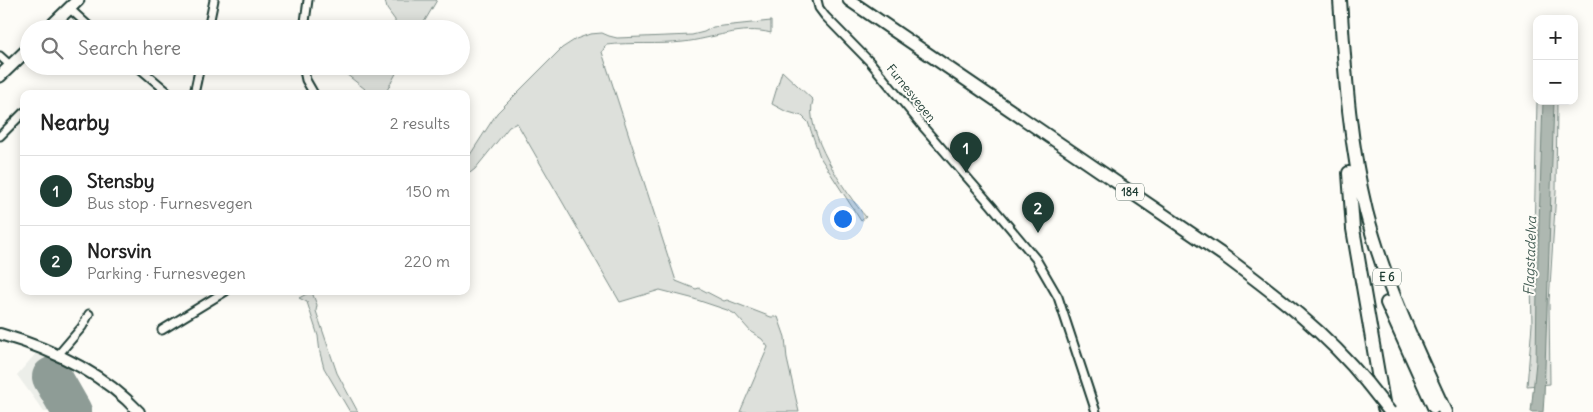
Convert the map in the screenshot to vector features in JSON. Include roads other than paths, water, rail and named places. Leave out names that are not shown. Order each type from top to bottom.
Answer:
[{"type":"highway","name":"E 6","points":[[1332,0],[1339,108],[1349,173],[1353,229],[1385,412]]},
{"type":"highway","name":"E 6","points":[[1340,0],[1345,81],[1351,135],[1366,212],[1399,310],[1445,412]]},
{"type":"highway","name":"E 6","points":[[1349,173],[1365,239],[1377,276],[1401,337],[1436,412]]},
{"type":"main road","points":[[57,20],[78,0]]},
{"type":"main road","name":"184","points":[[849,0],[1231,261],[1270,290],[1338,350],[1390,412]]},
{"type":"main road","points":[[0,76],[20,57]]},
{"type":"main road","points":[[0,334],[34,344],[58,355],[100,379],[122,395],[139,412]]},
{"type":"street","points":[[210,20],[214,0]]},
{"type":"street","points":[[305,20],[308,0]]},
{"type":"street","name":"Furnesvegen","points":[[817,0],[819,8],[825,16],[871,62],[925,129],[1023,242],[1040,265],[1058,297],[1096,412]]},
{"type":"street","points":[[69,8],[82,20]]},
{"type":"street","points":[[0,56],[11,66]]},
{"type":"street","points":[[148,75],[165,90]]},
{"type":"street","points":[[195,90],[198,75]]},
{"type":"street","points":[[305,75],[312,90]]},
{"type":"street","points":[[0,136],[20,116]]},
{"type":"street","points":[[162,330],[219,295]]},
{"type":"street","points":[[58,355],[82,327],[90,314]]},
{"type":"place","name":"Stensby","points":[[966,173]]},
{"type":"place","name":"Norsvin","points":[[1038,233]]},
{"type":"water label","name":"Flagstadelva","points":[[1530,256]]}]
